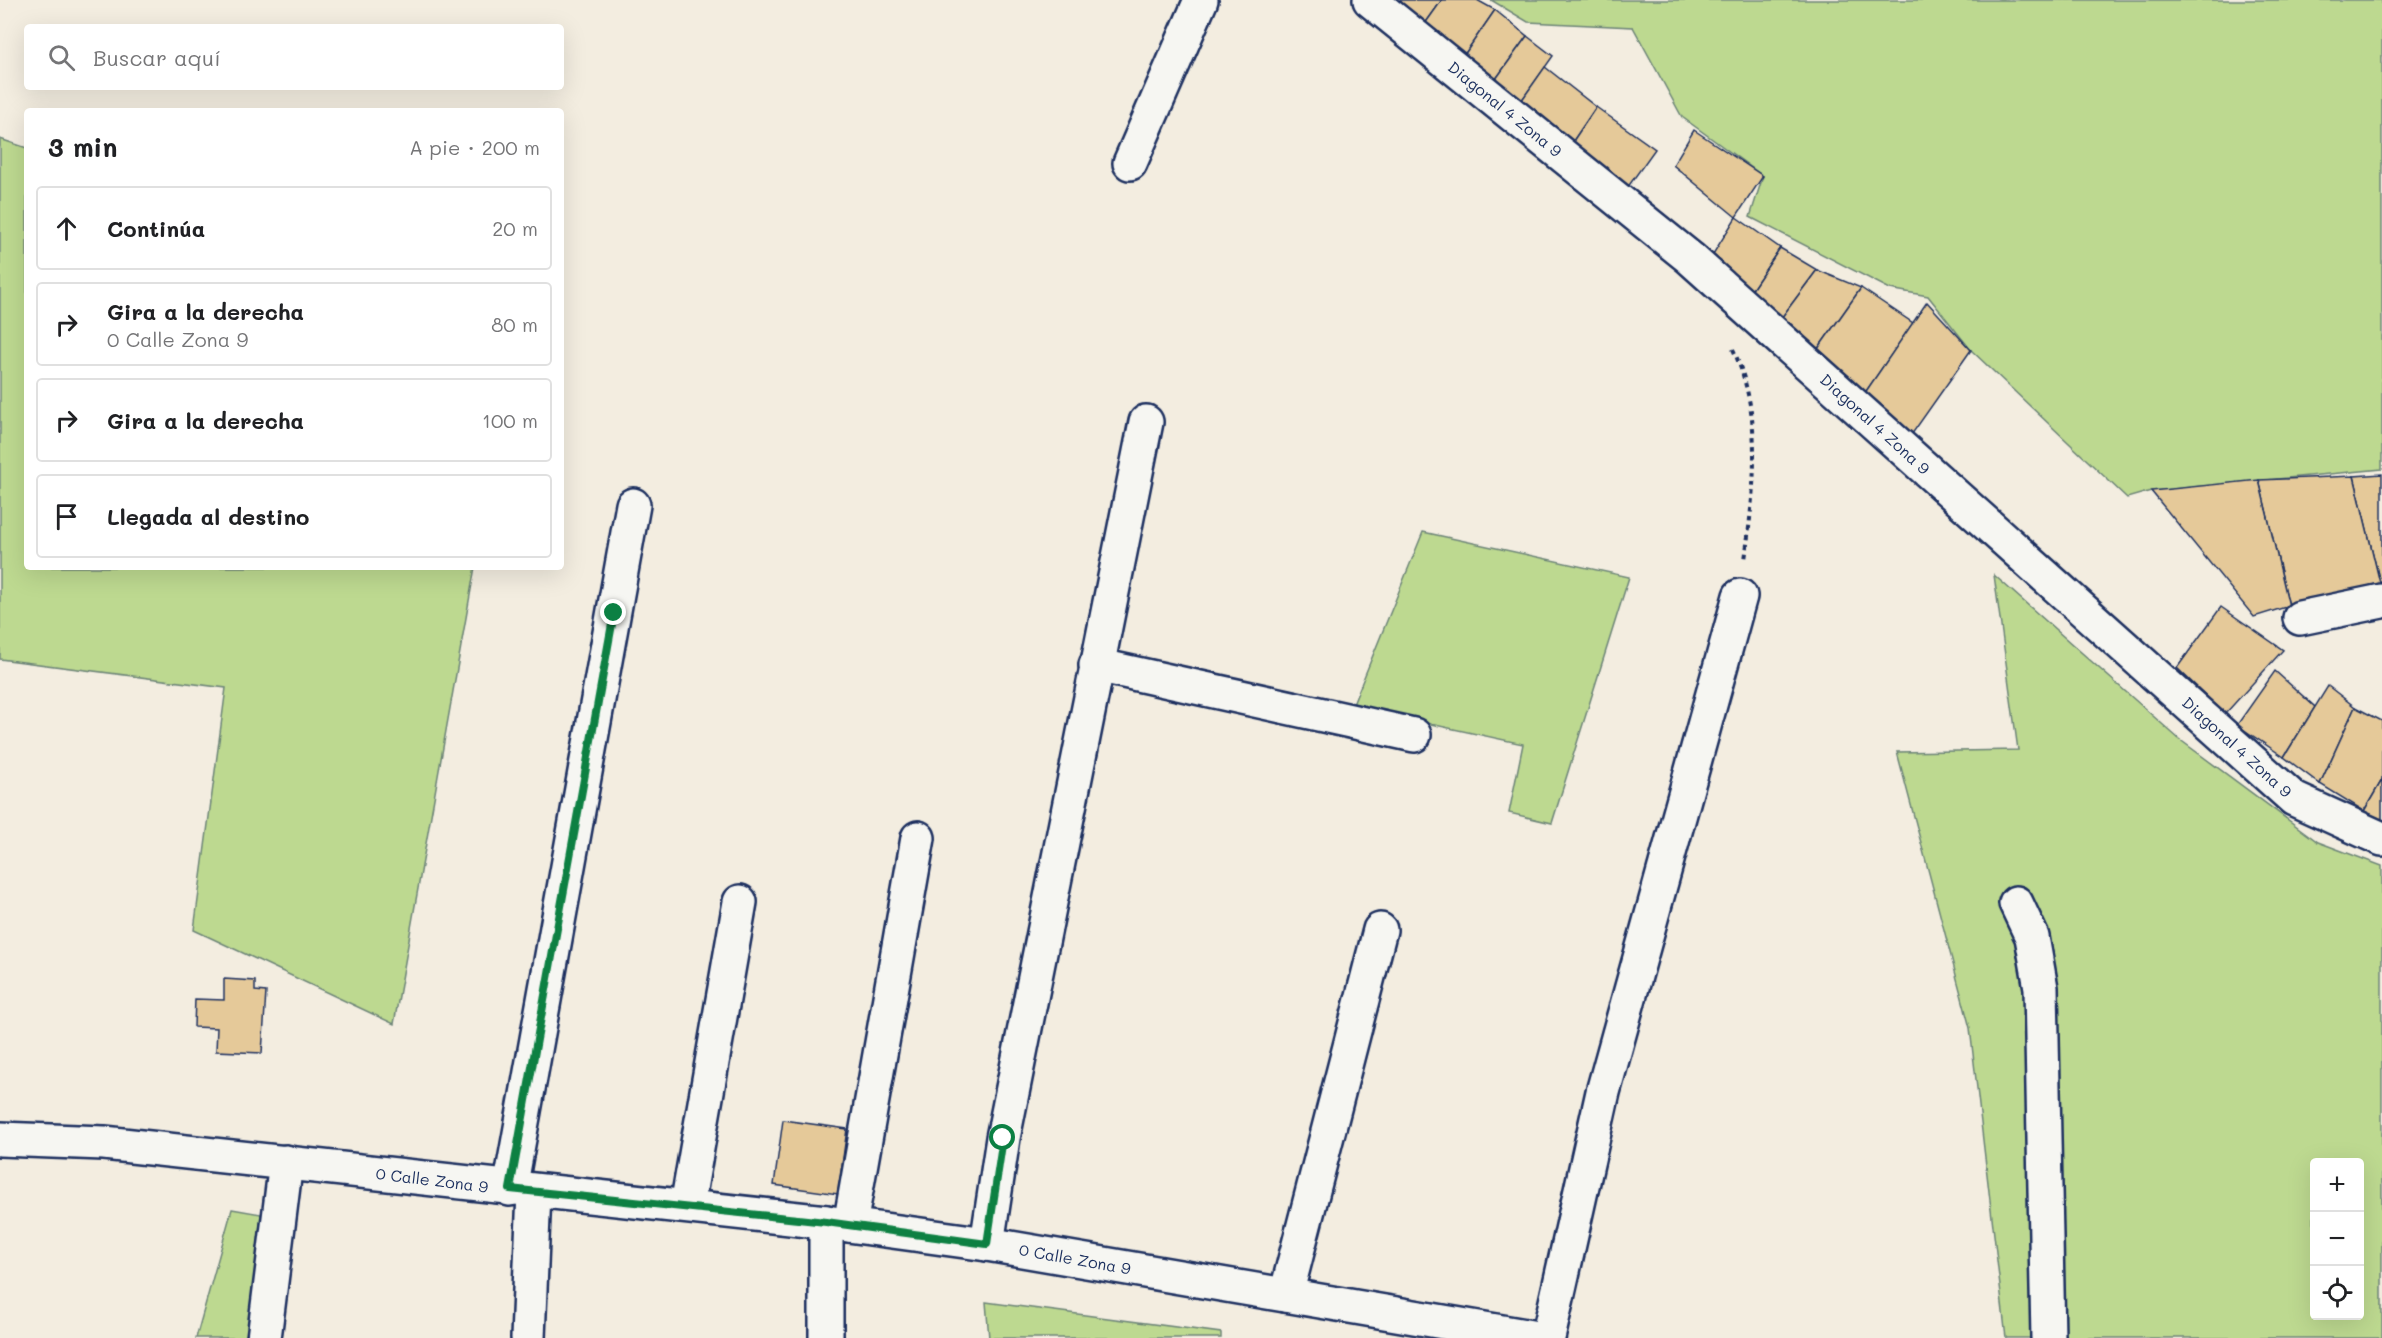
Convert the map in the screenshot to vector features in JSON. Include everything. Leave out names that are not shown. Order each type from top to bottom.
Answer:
[{"type":"street","points":[[1130,163],[1201,0]]},
{"type":"street","name":"Diagonal 4 Zona 9","points":[[1370,0],[1690,258],[2294,799],[2382,839]]},
{"type":"street","points":[[987,1244],[1005,1127],[1146,422]]},
{"type":"street","points":[[528,1338],[522,1190],[633,505]]},
{"type":"street","points":[[1548,1338],[1603,1092],[1740,596]]},
{"type":"street","points":[[2300,618],[2382,601]]},
{"type":"street","points":[[1096,665],[1414,735]]},
{"type":"street","points":[[826,1338],[838,1223],[918,838]]},
{"type":"street","points":[[687,1206],[740,902]]},
{"type":"street","points":[[2016,903],[2032,937],[2041,988],[2048,1338]]},
{"type":"street","points":[[1286,1295],[1380,930]]},
{"type":"street","name":"0 Calle Zona 9","points":[[0,1139],[104,1143],[838,1223],[987,1244],[1538,1338]]},
{"type":"street","points":[[264,1338],[286,1162]]},
{"type":"path","points":[[1730,342],[1751,397],[1754,439],[1751,513],[1740,596]]},
{"type":"green space","points":[[1491,0],[2382,0],[2382,469],[2151,491],[2127,498],[1971,350],[1928,296],[1890,289],[1750,217],[1763,176],[1682,117],[1633,27],[1528,22]]},
{"type":"green space","points":[[0,139],[24,147],[24,570],[474,570],[394,1024],[194,930],[226,688],[0,659]]},
{"type":"green space","points":[[1423,532],[1629,577],[1552,823],[1509,813],[1523,744],[1352,707]]},
{"type":"green space","points":[[1994,575],[2179,739],[2318,842],[2382,866],[2382,1338],[2006,1338],[1970,1028],[1897,752],[2018,750]]},
{"type":"green space","points":[[232,1209],[261,1214],[248,1338],[196,1338]]},
{"type":"green space","points":[[986,1302],[1221,1333],[1221,1338],[989,1338]]},
{"type":"building","points":[[1393,0],[1442,0],[1422,28]]},
{"type":"building","points":[[1442,0],[1477,0],[1495,10],[1462,58],[1422,28]]},
{"type":"building","points":[[1495,10],[1527,36],[1493,83],[1462,58]]},
{"type":"building","points":[[1527,36],[1553,56],[1519,104],[1493,83]]},
{"type":"building","points":[[1545,67],[1596,107],[1569,147],[1519,104]]},
{"type":"building","points":[[1596,107],[1655,149],[1625,191],[1569,147]]},
{"type":"building","points":[[1694,130],[1763,176],[1736,217],[1673,165]]},
{"type":"building","points":[[1736,217],[1780,248],[1747,297],[1708,262]]},
{"type":"building","points":[[1780,248],[1817,270],[1776,325],[1747,297]]},
{"type":"building","points":[[1817,270],[1861,288],[1815,353],[1776,325]]},
{"type":"building","points":[[1861,288],[1913,323],[1860,400],[1815,353]]},
{"type":"building","points":[[1927,302],[1971,350],[1907,441],[1860,400]]},
{"type":"building","points":[[2382,474],[2382,583],[2380,583],[2354,476]]},
{"type":"building","points":[[2354,476],[2380,583],[2289,606],[2259,480]]},
{"type":"building","points":[[2259,480],[2289,606],[2254,617],[2151,491]]},
{"type":"building","points":[[2221,607],[2283,650],[2225,714],[2177,668]]},
{"type":"building","points":[[2275,671],[2315,707],[2284,757],[2237,725]]},
{"type":"building","points":[[2328,686],[2355,707],[2320,784],[2284,757]]},
{"type":"building","points":[[2355,707],[2382,721],[2382,780],[2364,811],[2320,784]]},
{"type":"building","points":[[2382,780],[2382,820],[2364,811]]},
{"type":"building","points":[[224,979],[255,981],[255,991],[266,992],[262,1053],[216,1051],[217,1028],[194,1027],[195,999],[224,1000]]},
{"type":"building","points":[[783,1120],[847,1129],[838,1194],[774,1185]]},
{"type":"route","points":[[614,613],[510,1189],[826,1222],[987,1244],[1003,1138]]}]
